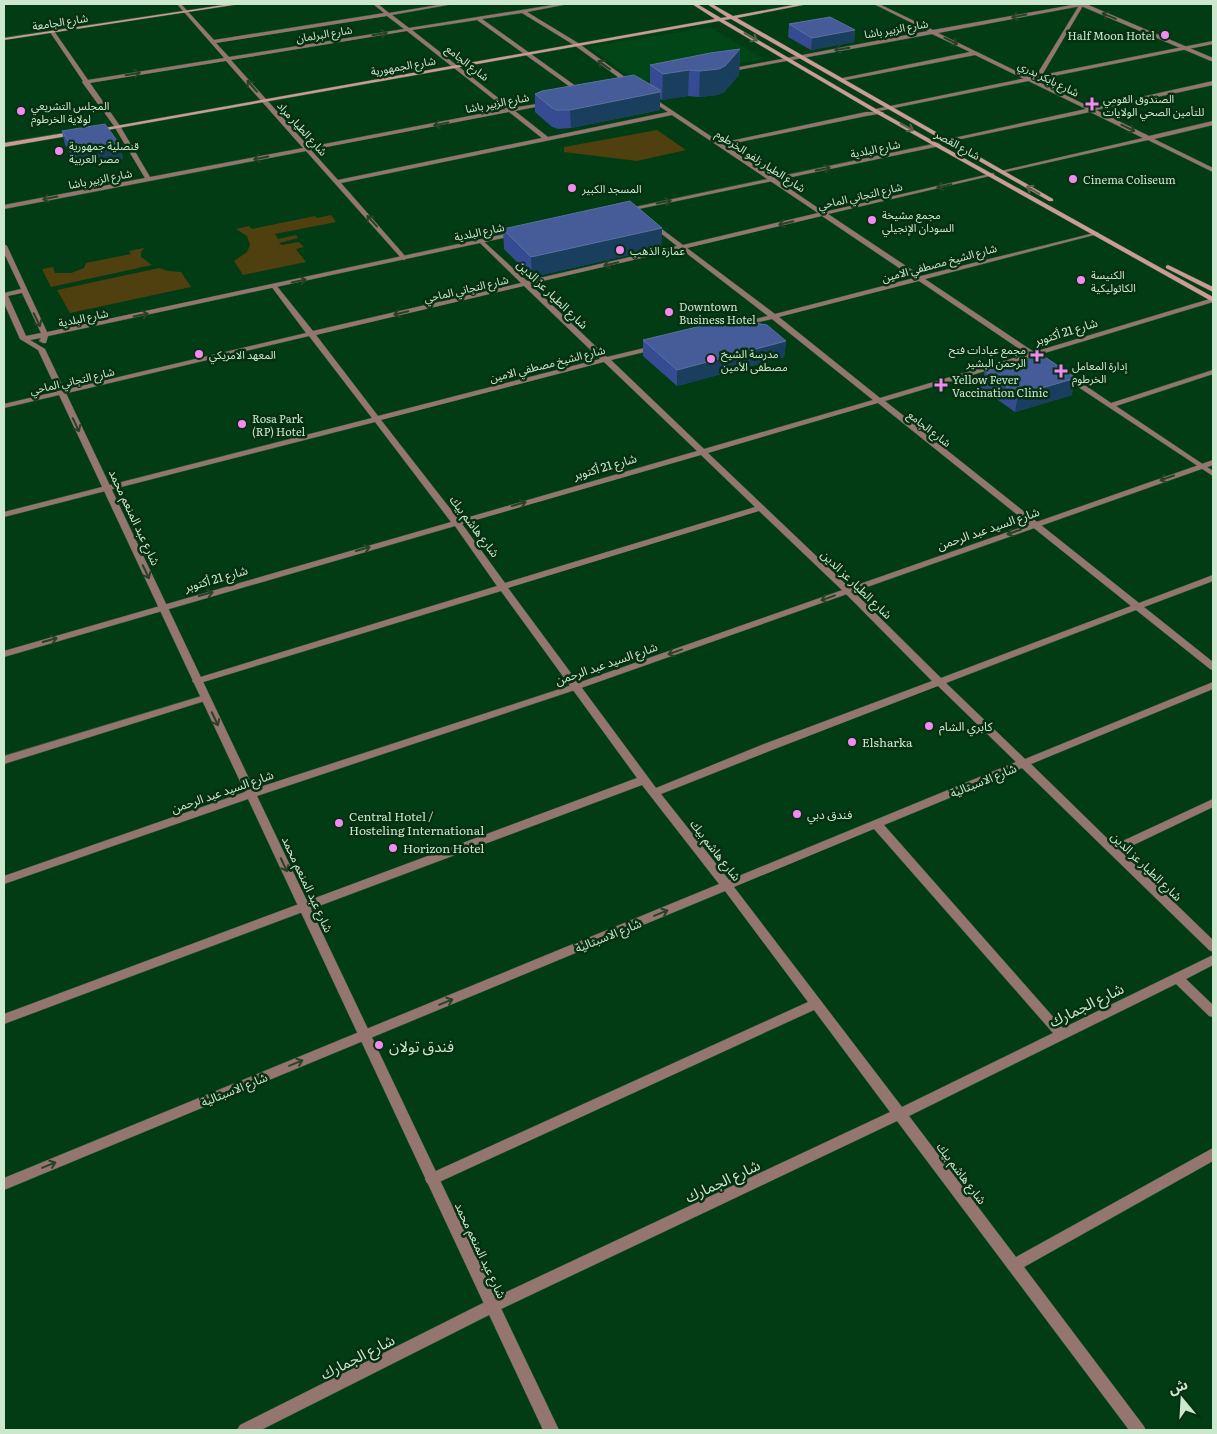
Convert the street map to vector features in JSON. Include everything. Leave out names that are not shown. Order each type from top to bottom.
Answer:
[{"type":"main road","name":"شارع الجامعة","points":[[4,39],[238,4]]},
{"type":"main road","name":"شارع القصر","points":[[694,4],[874,110],[992,174],[1213,300]]},
{"type":"main road","name":"شارع القصر","points":[[709,4],[1087,221],[1213,290]]},
{"type":"main road","name":"شارع الجمهورية","points":[[90,131],[806,4]]},
{"type":"main road","points":[[4,146],[81,132]]},
{"type":"street","name":"شارع الطيار مراد","points":[[179,4],[404,258]]},
{"type":"street","name":"شارع الجامع","points":[[376,4],[547,138]]},
{"type":"street","points":[[214,42],[451,4]]},
{"type":"street","name":"شارع البرلمان","points":[[85,82],[566,4]]},
{"type":"street","name":"شارع بابكر بدري","points":[[876,4],[975,53],[1033,79],[1213,170]]},
{"type":"street","points":[[719,145],[866,114],[881,113],[1033,79],[1082,4],[1213,60]]},
{"type":"street","name":"شارع الزبير باشا","points":[[720,71],[1082,4]]},
{"type":"street","points":[[523,11],[576,44],[635,87],[627,89]]},
{"type":"street","points":[[478,18],[586,96],[577,98]]},
{"type":"street","points":[[52,32],[117,126],[148,179]]},
{"type":"street","points":[[866,114],[888,106],[1213,43]]},
{"type":"street","points":[[841,79],[975,53]]},
{"type":"street","points":[[949,141],[1213,83]]},
{"type":"street","name":"شارع الطيار زلفو الخرطوم","points":[[643,92],[719,145],[1040,359]]},
{"type":"street","name":"شارع الزبير باشا","points":[[4,206],[558,101]]},
{"type":"street","points":[[336,182],[673,113]]},
{"type":"street","points":[[1003,172],[1213,123]]},
{"type":"street","name":"شارع البلدية","points":[[613,213],[639,214],[772,179],[938,145]]},
{"type":"street","name":"شارع التجاني الماحي","points":[[4,406],[992,174]]},
{"type":"street","name":"شارع الجامع","points":[[639,214],[773,316],[1213,667]]},
{"type":"street","name":"شارع البلدية","points":[[24,339],[527,231]]},
{"type":"street","name":"شارع الشيخ مصطفي الامين","points":[[724,329],[1096,233]]},
{"type":"street","name":"شارع الطيار عز الدين","points":[[481,241],[759,508],[848,590],[939,682],[1213,947]]},
{"type":"street","points":[[4,246],[45,335],[41,349],[24,339],[4,296],[24,291]]},
{"type":"street","name":"شارع هاشم بيك","points":[[274,286],[456,522],[574,687],[727,886],[1138,1430]]},
{"type":"street","name":"شارع 21 أكتوبر","points":[[4,654],[878,401],[1213,300]]},
{"type":"street","name":"شارع الشيخ مصطفي الامين","points":[[4,515],[658,346]]},
{"type":"street","name":"شارع عبد المنعم محمد","points":[[41,349],[551,1430]]},
{"type":"street","points":[[1056,370],[1213,474]]},
{"type":"street","points":[[1110,406],[1213,372]]},
{"type":"street","name":"شارع السيد عبد الرحمن","points":[[4,880],[251,794],[574,687],[1213,462]]},
{"type":"street","points":[[198,681],[759,508]]},
{"type":"street","points":[[654,793],[768,747],[1139,608],[1213,578]]},
{"type":"street","name":"شارع الاسبتالية","points":[[4,1184],[1213,685]]},
{"type":"street","points":[[4,760],[205,698]]},
{"type":"street","points":[[4,1019],[644,780]]},
{"type":"street","points":[[1112,850],[1213,803]]},
{"type":"street","points":[[876,824],[1061,1034]]},
{"type":"street","name":"شارع الجمارك","points":[[245,1430],[492,1306],[900,1114],[1213,960]]},
{"type":"street","points":[[1178,978],[1213,1012]]},
{"type":"street","points":[[432,1178],[816,1004]]},
{"type":"street","points":[[1014,1265],[1213,1154]]},
{"type":"shaded area","points":[[710,27],[764,59],[639,82],[589,47]]},
{"type":"shaded area","points":[[657,130],[686,150],[637,161],[564,152],[564,147]]},
{"type":"shaded area","points":[[331,215],[336,222],[275,234],[278,239],[296,235],[298,238],[279,243],[282,245],[299,242],[304,247],[296,249],[306,262],[243,275],[234,261],[247,252],[250,245],[247,236],[236,229],[249,226],[252,229],[315,216],[317,218]]},
{"type":"shaded area","points":[[144,248],[141,252],[141,257],[152,265],[51,287],[42,269],[53,267],[55,273],[71,273],[84,268],[86,263],[131,254],[129,251]]},
{"type":"shaded area","points":[[159,268],[181,272],[191,287],[70,313],[57,290]]},
{"type":"building","points":[[830,17],[855,30],[812,38],[789,24]]},
{"type":"building","points":[[740,49],[725,66],[719,69],[689,70],[663,74],[650,65],[710,53]]},
{"type":"building","points":[[634,75],[660,90],[660,92],[570,110],[552,108],[535,94],[542,91]]},
{"type":"building","points":[[105,124],[120,145],[75,153],[62,131]]},
{"type":"building","points":[[630,201],[662,228],[531,257],[503,229]]},
{"type":"building","points":[[730,319],[767,325],[786,341],[677,370],[643,340]]},
{"type":"building","points":[[1042,355],[1076,378],[1018,395],[985,371]]},
{"type":"place","name":"Half Moon Hotel","points":[[1165,35]]},
{"type":"place","name":"الصندوق القومي للتأمين الصحي الولايات","points":[[1092,104]]},
{"type":"place","name":"المجلس التشريعي لولاية الخرطوم","points":[[21,111]]},
{"type":"place","name":"قنصلية جمهورية مصر العربية","points":[[59,151]]},
{"type":"place","name":"Cinema Coliseum","points":[[1073,179]]},
{"type":"place","name":"المسجد الكبير","points":[[572,188]]},
{"type":"place","name":"مجمع مشيخة السودان الإنجيلي","points":[[872,220]]},
{"type":"place","name":"عمارة الذهب","points":[[620,250]]},
{"type":"place","name":"الكنيسة الكاثوليكية","points":[[1081,280]]},
{"type":"place","name":"Downtown Business Hotel","points":[[669,312]]},
{"type":"place","name":"المعهد الامريكي","points":[[199,354]]},
{"type":"place","name":"مجمع عيادات فتح الرحمن البشير","points":[[1037,355]]},
{"type":"place","name":"مدرسة الشيخ مصطفى الأمين","points":[[711,359]]},
{"type":"place","name":"إدارة المعامل الخرطوم","points":[[1061,371]]},
{"type":"place","name":"Yellow Fever Vaccination Clinic","points":[[941,385]]},
{"type":"place","name":"Rosa Park (RP) Hotel","points":[[242,424]]},
{"type":"place","name":"كابري الشام","points":[[929,726]]},
{"type":"place","name":"Elsharka","points":[[852,742]]},
{"type":"place","name":"فندق دبي","points":[[797,814]]},
{"type":"place","name":"Central Hotel / Hosteling International","points":[[339,823]]},
{"type":"place","name":"Horizon Hotel","points":[[393,848]]},
{"type":"place","name":"فندق تولان","points":[[379,1045]]}]
